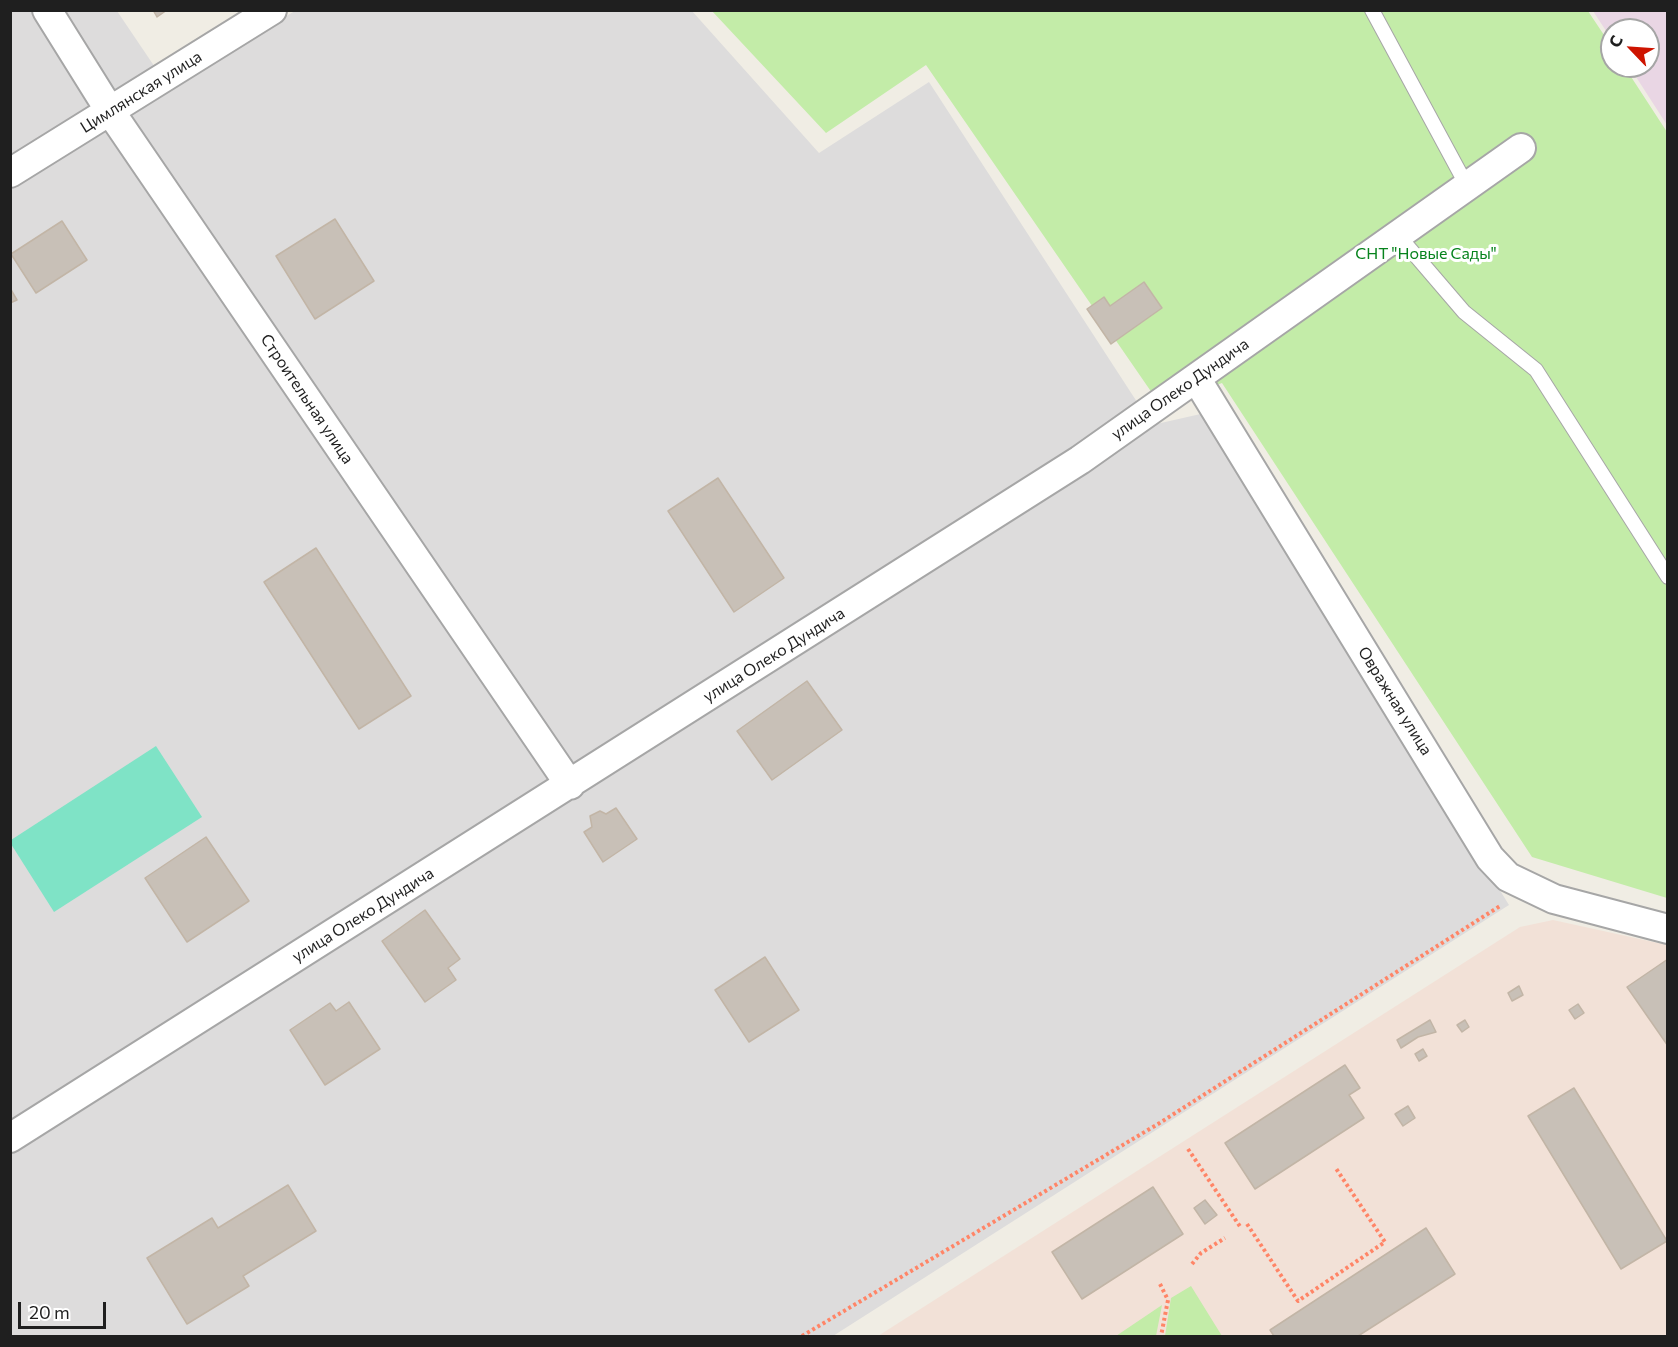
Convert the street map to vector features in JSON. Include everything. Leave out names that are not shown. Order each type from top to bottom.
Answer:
[{"type":"street","name":"Строительная улица","points":[[47,10],[110,111],[570,785]]},
{"type":"street","name":"Цимлянская улица","points":[[10,173],[272,10]]},
{"type":"street","name":"улица Олеко Дундича","points":[[10,1138],[1080,460],[1521,148]]},
{"type":"street","name":"Овражная улица","points":[[1196,378],[1490,858],[1508,877],[1524,887],[1554,899],[1668,929]]},
{"type":"lane","points":[[1372,10],[1467,186]]},
{"type":"lane","points":[[1398,235],[1464,312],[1536,370],[1668,577]]},
{"type":"path","points":[[802,1336],[1158,1124],[1497,908],[1524,887]]},
{"type":"path","points":[[1188,1149],[1241,1228]]},
{"type":"path","points":[[1247,1224],[1298,1301],[1385,1242],[1335,1167]]},
{"type":"path","points":[[1192,1264],[1201,1253],[1224,1238]]},
{"type":"path","points":[[1161,1284],[1168,1300],[1161,1336]]},
{"type":"shaded area","points":[[10,11],[117,11],[167,85],[295,11],[692,11],[819,153],[929,82],[1152,425],[1205,413],[1509,905],[833,1336],[11,1336]]},
{"type":"shaded area","points":[[1593,11],[1667,11],[1667,125],[1637,78],[1660,78],[1660,18],[1600,18],[1600,22]]},
{"type":"shaded area","points":[[1553,920],[1667,945],[1667,1336],[878,1336],[1520,927]]},
{"type":"green space","name":"СНТ \"Новые Сады\"","points":[[712,11],[1588,11],[1600,29],[1600,78],[1632,78],[1667,132],[1667,898],[1532,857],[1222,383],[1161,406],[926,65],[826,133]]},
{"type":"green space","points":[[156,746],[202,817],[54,912],[11,844],[11,840]]},
{"type":"green space","points":[[1191,1286],[1222,1336],[1165,1336],[1171,1298]]},
{"type":"green space","points":[[1162,1305],[1156,1336],[1116,1336]]},
{"type":"building","points":[[153,10],[167,10],[157,17]]},
{"type":"building","points":[[335,219],[374,281],[315,319],[276,256]]},
{"type":"building","points":[[62,221],[87,260],[36,293],[11,254]]},
{"type":"building","points":[[1144,282],[1162,308],[1111,344],[1087,309],[1104,297],[1110,306]]},
{"type":"building","points":[[10,288],[17,300],[10,303]]},
{"type":"building","points":[[718,478],[784,578],[734,612],[668,511]]},
{"type":"building","points":[[316,548],[411,696],[359,729],[264,582]]},
{"type":"building","points":[[807,681],[842,730],[772,780],[737,731]]},
{"type":"building","points":[[616,808],[637,839],[603,862],[584,832],[592,827],[590,816],[600,811],[606,814]]},
{"type":"building","points":[[206,837],[249,901],[187,942],[145,878]]},
{"type":"building","points":[[425,910],[460,959],[448,968],[456,980],[425,1002],[382,941]]},
{"type":"building","points":[[765,957],[799,1010],[749,1042],[715,990]]},
{"type":"building","points":[[1668,959],[1668,1046],[1627,987]]},
{"type":"building","points":[[1519,986],[1523,995],[1512,1001],[1508,993]]},
{"type":"building","points":[[349,1002],[380,1049],[325,1085],[290,1030],[330,1003],[336,1011]]},
{"type":"building","points":[[1578,1004],[1584,1013],[1575,1019],[1569,1010]]},
{"type":"building","points":[[1430,1020],[1436,1032],[1418,1037],[1401,1048],[1397,1040]]},
{"type":"building","points":[[1465,1020],[1469,1027],[1462,1032],[1457,1025]]},
{"type":"building","points":[[1423,1049],[1427,1056],[1419,1061],[1415,1054]]},
{"type":"building","points":[[1345,1065],[1360,1088],[1349,1095],[1364,1118],[1255,1189],[1225,1143]]},
{"type":"building","points":[[1574,1088],[1667,1241],[1621,1269],[1528,1116]]},
{"type":"building","points":[[1408,1106],[1415,1118],[1403,1126],[1395,1114]]},
{"type":"building","points":[[288,1185],[316,1231],[243,1276],[249,1286],[187,1324],[147,1258],[212,1218],[218,1228]]},
{"type":"building","points":[[1153,1187],[1183,1234],[1082,1299],[1052,1252]]},
{"type":"building","points":[[1205,1200],[1217,1215],[1205,1224],[1194,1208]]},
{"type":"building","points":[[1426,1228],[1455,1274],[1358,1336],[1274,1336],[1270,1330]]}]
